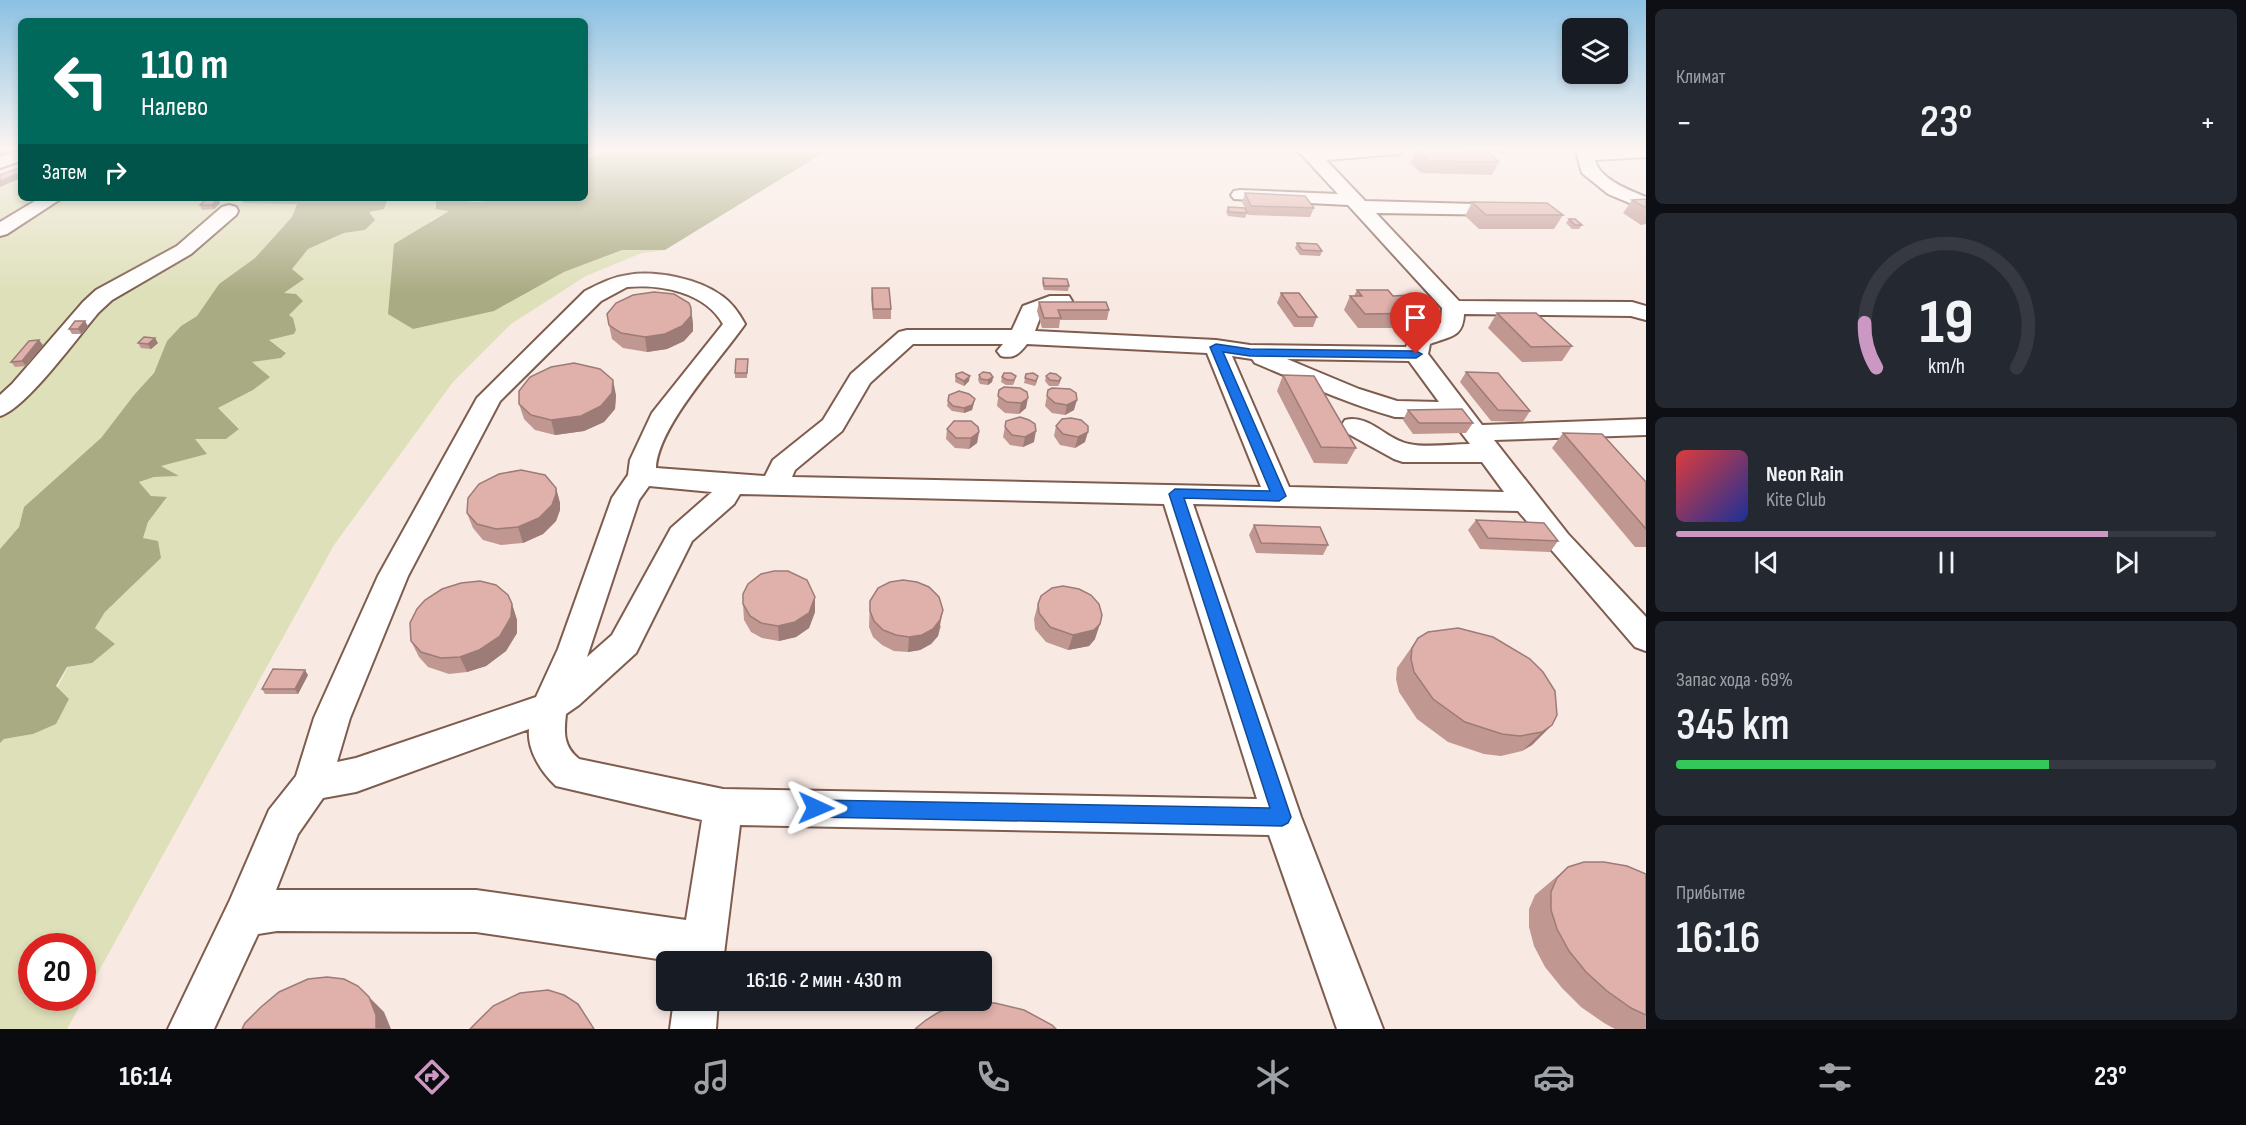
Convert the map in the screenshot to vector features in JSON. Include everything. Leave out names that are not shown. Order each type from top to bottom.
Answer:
[{"type":"lane","points":[[1266,197],[1357,204],[1519,209]]},
{"type":"lane","points":[[1350,197],[1453,307],[1452,327],[1419,340],[1416,354],[1526,502],[1558,541],[1646,638]]},
{"type":"lane","points":[[1630,197],[1646,204]]},
{"type":"lane","points":[[0,230],[48,201]]},
{"type":"lane","points":[[0,408],[21,390],[91,307],[104,295],[184,250],[229,211]]},
{"type":"lane","points":[[191,1029],[245,915],[283,823],[312,784],[332,718],[393,576],[489,398],[593,296],[629,280],[656,280],[708,295],[727,311],[734,324],[665,413],[643,460],[642,476],[626,498],[574,649],[549,707],[546,738],[556,763],[569,774],[723,807],[1282,817]]},
{"type":"lane","points":[[1014,345],[1030,311],[1050,302],[1061,301]]},
{"type":"lane","points":[[1453,307],[1632,309],[1646,314]]},
{"type":"lane","points":[[775,485],[783,466],[833,425],[860,379],[907,337],[1014,345],[1216,347],[1250,352],[1416,354]]},
{"type":"lane","points":[[1216,347],[1279,496]]},
{"type":"lane","points":[[1250,352],[1350,394],[1395,409],[1458,410]]},
{"type":"lane","points":[[1354,426],[1403,453],[1646,427]]},
{"type":"lane","points":[[642,476],[732,485],[1526,502]]},
{"type":"lane","points":[[312,784],[356,775],[549,707],[567,695],[624,644],[681,534],[724,497],[732,485]]},
{"type":"lane","points":[[1175,494],[1282,817],[1360,1029]]},
{"type":"lane","points":[[702,951],[723,807]]},
{"type":"lane","points":[[245,915],[277,910],[476,911],[691,951]]},
{"type":"lane","points":[[693,1029],[695,1011]]},
{"type":"green space","points":[[0,197],[18,197],[18,201],[297,203],[292,217],[255,258],[219,284],[197,316],[181,326],[167,341],[154,373],[101,438],[24,507],[19,527],[0,549]]},
{"type":"green space","points":[[588,197],[751,197],[665,250],[622,250],[564,272],[494,311],[413,329],[388,314],[394,244],[449,211],[436,209],[436,201],[588,201]]},
{"type":"green space","points":[[242,201],[387,201],[384,209],[369,212],[375,220],[365,230],[344,233],[308,249],[292,269],[304,279],[284,293],[296,294],[303,301],[289,315],[293,318],[296,330],[294,334],[269,340],[286,353],[281,358],[252,362],[270,377],[253,390],[218,408],[239,429],[226,439],[195,439],[207,454],[161,466],[179,476],[154,477],[139,482],[151,496],[167,497],[148,522],[143,538],[158,541],[161,558],[105,612],[95,628],[115,644],[92,663],[67,667],[56,686],[69,699],[56,724],[33,734],[4,739],[0,743],[0,549],[19,527],[24,507],[101,438],[154,373],[167,341],[181,326],[197,316],[219,284],[255,258],[292,217],[297,204],[243,203]]},
{"type":"green space","points":[[386,201],[437,201],[450,211],[430,221],[494,311],[564,272],[622,250],[665,250],[642,253],[586,276],[511,324],[453,382],[334,545],[96,976],[96,933],[18,933],[18,1011],[77,1011],[67,1029],[0,1029],[0,743],[4,739],[33,734],[68,667],[92,663],[115,644],[95,628],[105,612],[161,558],[143,538],[148,522],[166,498],[151,496],[139,482],[154,477],[178,476],[160,466],[206,454],[194,439],[226,439],[239,428],[218,408],[253,390],[269,376],[251,362],[281,358],[286,352],[268,340],[294,334],[296,330],[283,294],[303,279],[291,269],[308,249],[344,233],[366,230],[369,212]]},
{"type":"building","points":[[1247,197],[1306,197],[1314,208],[1251,206]]},
{"type":"building","points":[[1646,199],[1646,208],[1632,200]]},
{"type":"building","points":[[204,201],[215,201],[212,205],[200,205]]},
{"type":"building","points":[[1472,202],[1547,203],[1563,215],[1486,215]]},
{"type":"building","points":[[1228,207],[1245,208],[1247,213],[1229,212]]},
{"type":"building","points":[[1569,219],[1575,219],[1582,225],[1575,225]]},
{"type":"building","points":[[1297,243],[1317,244],[1322,251],[1302,250]]},
{"type":"building","points":[[1043,278],[1067,279],[1069,286],[1044,286]]},
{"type":"building","points":[[872,288],[889,288],[891,309],[873,309]]},
{"type":"building","points":[[1357,290],[1388,290],[1393,296],[1411,295],[1427,313],[1365,314],[1350,296],[1362,296]]},
{"type":"building","points":[[654,292],[674,294],[689,303],[691,316],[682,326],[665,334],[645,337],[621,333],[609,325],[607,314],[616,303],[633,295]]},
{"type":"building","points":[[1281,293],[1299,293],[1317,317],[1298,317]]},
{"type":"building","points":[[1039,302],[1106,302],[1109,310],[1058,310],[1061,318],[1044,318]]},
{"type":"building","points":[[1497,313],[1536,313],[1572,346],[1531,347]]},
{"type":"building","points":[[75,321],[85,321],[78,329],[69,329]]},
{"type":"building","points":[[144,337],[155,338],[148,344],[138,343]]},
{"type":"building","points":[[39,340],[22,361],[11,362],[29,341]]},
{"type":"building","points":[[736,359],[748,359],[747,373],[735,373]]},
{"type":"building","points":[[574,363],[600,369],[613,380],[612,393],[601,406],[581,416],[551,420],[531,415],[519,404],[519,391],[530,377],[551,367]]},
{"type":"building","points":[[962,372],[970,376],[964,381],[956,377],[956,374]]},
{"type":"building","points":[[983,372],[990,373],[993,377],[988,380],[981,379],[979,375]]},
{"type":"building","points":[[1466,372],[1498,373],[1530,411],[1498,410]]},
{"type":"building","points":[[1004,373],[1016,376],[1014,380],[1007,380],[1002,377]]},
{"type":"building","points":[[1033,373],[1038,376],[1036,381],[1025,378],[1026,374]]},
{"type":"building","points":[[1050,373],[1061,378],[1059,381],[1050,380],[1046,376]]},
{"type":"building","points":[[1283,375],[1314,376],[1356,448],[1321,447]]},
{"type":"building","points":[[1004,387],[1020,388],[1027,392],[1028,398],[1021,403],[1007,402],[998,396],[999,390]]},
{"type":"building","points":[[1052,388],[1070,389],[1076,393],[1077,400],[1067,405],[1055,403],[1047,396],[1048,390]]},
{"type":"building","points":[[959,391],[975,399],[972,405],[964,408],[953,406],[948,401],[949,395]]},
{"type":"building","points":[[1462,409],[1473,423],[1419,423],[1408,410]]},
{"type":"building","points":[[1020,417],[1035,424],[1036,431],[1025,437],[1012,435],[1005,427],[1006,421]]},
{"type":"building","points":[[1062,419],[1081,420],[1088,426],[1088,432],[1078,437],[1063,434],[1056,426]]},
{"type":"building","points":[[954,421],[971,421],[978,427],[979,432],[971,438],[956,438],[947,429]]},
{"type":"building","points":[[1563,433],[1602,434],[1646,482],[1646,529]]},
{"type":"building","points":[[521,470],[545,475],[556,488],[552,505],[539,518],[518,527],[496,529],[477,524],[467,513],[468,498],[479,484],[499,474]]},
{"type":"building","points":[[1476,520],[1544,523],[1558,541],[1488,538]]},
{"type":"building","points":[[1254,525],[1320,527],[1328,545],[1261,543]]},
{"type":"building","points":[[788,571],[807,580],[815,597],[809,613],[795,622],[778,626],[761,623],[750,616],[743,604],[743,594],[748,584],[761,574]]},
{"type":"building","points":[[903,580],[929,587],[939,597],[943,610],[940,620],[933,629],[922,635],[909,637],[883,630],[874,621],[870,611],[870,601],[878,588],[890,582]]},
{"type":"building","points":[[480,581],[496,585],[508,595],[512,604],[511,617],[500,636],[479,650],[460,657],[441,658],[421,652],[411,641],[410,623],[417,609],[425,600],[442,589],[461,583]]},
{"type":"building","points":[[1063,586],[1079,589],[1091,595],[1099,604],[1102,615],[1100,624],[1094,630],[1073,635],[1050,627],[1039,613],[1038,604],[1041,596],[1052,588]]},
{"type":"building","points":[[1458,628],[1493,637],[1530,659],[1543,672],[1555,691],[1557,715],[1552,725],[1542,732],[1520,736],[1502,734],[1465,722],[1433,699],[1414,672],[1411,659],[1412,648],[1418,638],[1428,632]]},
{"type":"building","points":[[273,669],[305,670],[295,689],[262,689]]},
{"type":"building","points":[[1584,862],[1604,862],[1627,866],[1646,874],[1646,1015],[1631,1008],[1607,991],[1586,972],[1569,951],[1557,929],[1551,910],[1551,892],[1557,878],[1568,867]]},
{"type":"building","points":[[327,977],[344,979],[358,986],[369,997],[376,1015],[376,1029],[242,1029],[261,1007],[279,992],[308,979]]},
{"type":"building","points":[[548,990],[564,995],[578,1004],[594,1029],[470,1029],[493,1006],[520,993]]},
{"type":"building","points":[[992,1003],[995,1003],[1024,1010],[1056,1029],[915,1029],[939,1012],[992,1011]]},
{"type":"route","points":[[816,808],[1282,817],[1175,494],[1279,496],[1216,347],[1250,352],[1416,354]]}]
